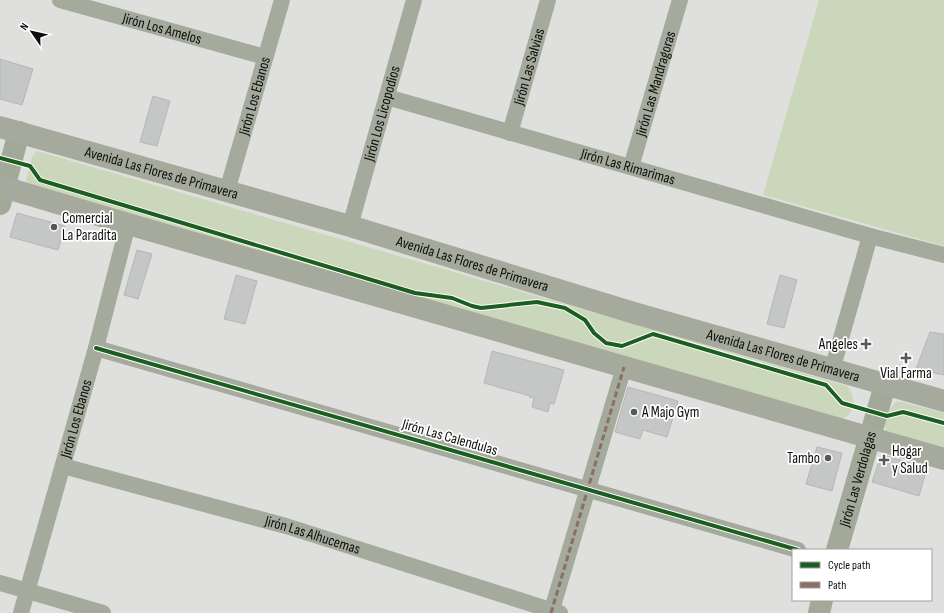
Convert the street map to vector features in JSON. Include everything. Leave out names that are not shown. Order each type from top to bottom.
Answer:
[{"type":"main road","name":"Avenida Las Flores de Primavera","points":[[10,130],[350,226],[634,313],[885,385],[944,400]]},
{"type":"main road","points":[[2,192],[128,224],[944,459]]},
{"type":"street","name":"Jirón Los Amelos","points":[[60,0],[265,57]]},
{"type":"street","name":"Jirón Los Ebanos","points":[[227,191],[282,0]]},
{"type":"street","name":"Jirón Los Licopodios","points":[[350,226],[414,0]]},
{"type":"street","name":"Jirón Las Salvias","points":[[510,133],[548,0]]},
{"type":"street","name":"Jirón Las Mandragoras","points":[[631,167],[680,0]]},
{"type":"street","name":"Jirón Las Rimarimas","points":[[387,97],[870,236],[944,255]]},
{"type":"street","points":[[2,192],[10,130]]},
{"type":"street","name":"Jirón Los Ebanos","points":[[21,613],[96,348],[128,224]]},
{"type":"street","points":[[832,370],[870,236]]},
{"type":"street","name":"Jirón Las Calendulas","points":[[96,348],[794,549]]},
{"type":"street","points":[[554,612],[624,367]]},
{"type":"street","name":"Jirón Las Verdolagas","points":[[837,549],[885,385]]},
{"type":"street","name":"Jirón Las Alhucemas","points":[[63,466],[286,526],[554,612]]},
{"type":"street","points":[[0,583],[102,613]]},
{"type":"street","points":[[818,613],[822,601]]},
{"type":"green space","points":[[819,0],[944,0],[944,246],[763,195]]},
{"type":"green space","points":[[37,151],[847,386],[853,396],[853,406],[849,415],[839,421],[29,185],[26,180],[33,155]]},
{"type":"green space","points":[[898,401],[944,413],[944,451],[887,432],[884,425],[886,418],[890,409]]},
{"type":"building","points":[[0,59],[33,69],[22,105],[0,99]]},
{"type":"building","points":[[153,96],[170,101],[157,146],[140,142]]},
{"type":"building","points":[[17,213],[65,226],[58,250],[10,237]]},
{"type":"building","points":[[137,250],[152,254],[138,299],[124,295]]},
{"type":"building","points":[[236,275],[257,281],[245,324],[224,319]]},
{"type":"building","points":[[780,275],[797,280],[784,328],[767,324]]},
{"type":"building","points":[[930,332],[944,334],[944,375],[916,369]]},
{"type":"building","points":[[492,351],[564,370],[554,404],[550,403],[548,412],[532,407],[534,398],[529,397],[530,396],[484,383]]},
{"type":"building","points":[[628,387],[678,401],[667,437],[643,430],[640,439],[615,432]]},
{"type":"building","points":[[817,447],[842,453],[832,491],[806,484]]},
{"type":"building","points":[[887,456],[927,468],[919,496],[872,482],[879,461]]},
{"type":"marked path","points":[[551,613],[624,367]]},
{"type":"cycle path","points":[[0,158],[30,166],[40,180],[415,293],[452,298],[481,308],[537,302],[565,308],[585,320],[594,333],[606,343],[622,346],[653,334],[826,385],[842,403],[887,416],[903,412],[944,423]]},
{"type":"cycle path","points":[[96,348],[795,549]]},
{"type":"place","name":"Comercial La Paradita","points":[[54,227]]},
{"type":"place","name":"Angeles","points":[[866,344]]},
{"type":"place","name":"Vial Farma","points":[[906,358]]},
{"type":"place","name":"A Majo Gym","points":[[634,412]]},
{"type":"place","name":"Tambo","points":[[828,458]]},
{"type":"place","name":"Hogar y Salud","points":[[884,460]]}]
